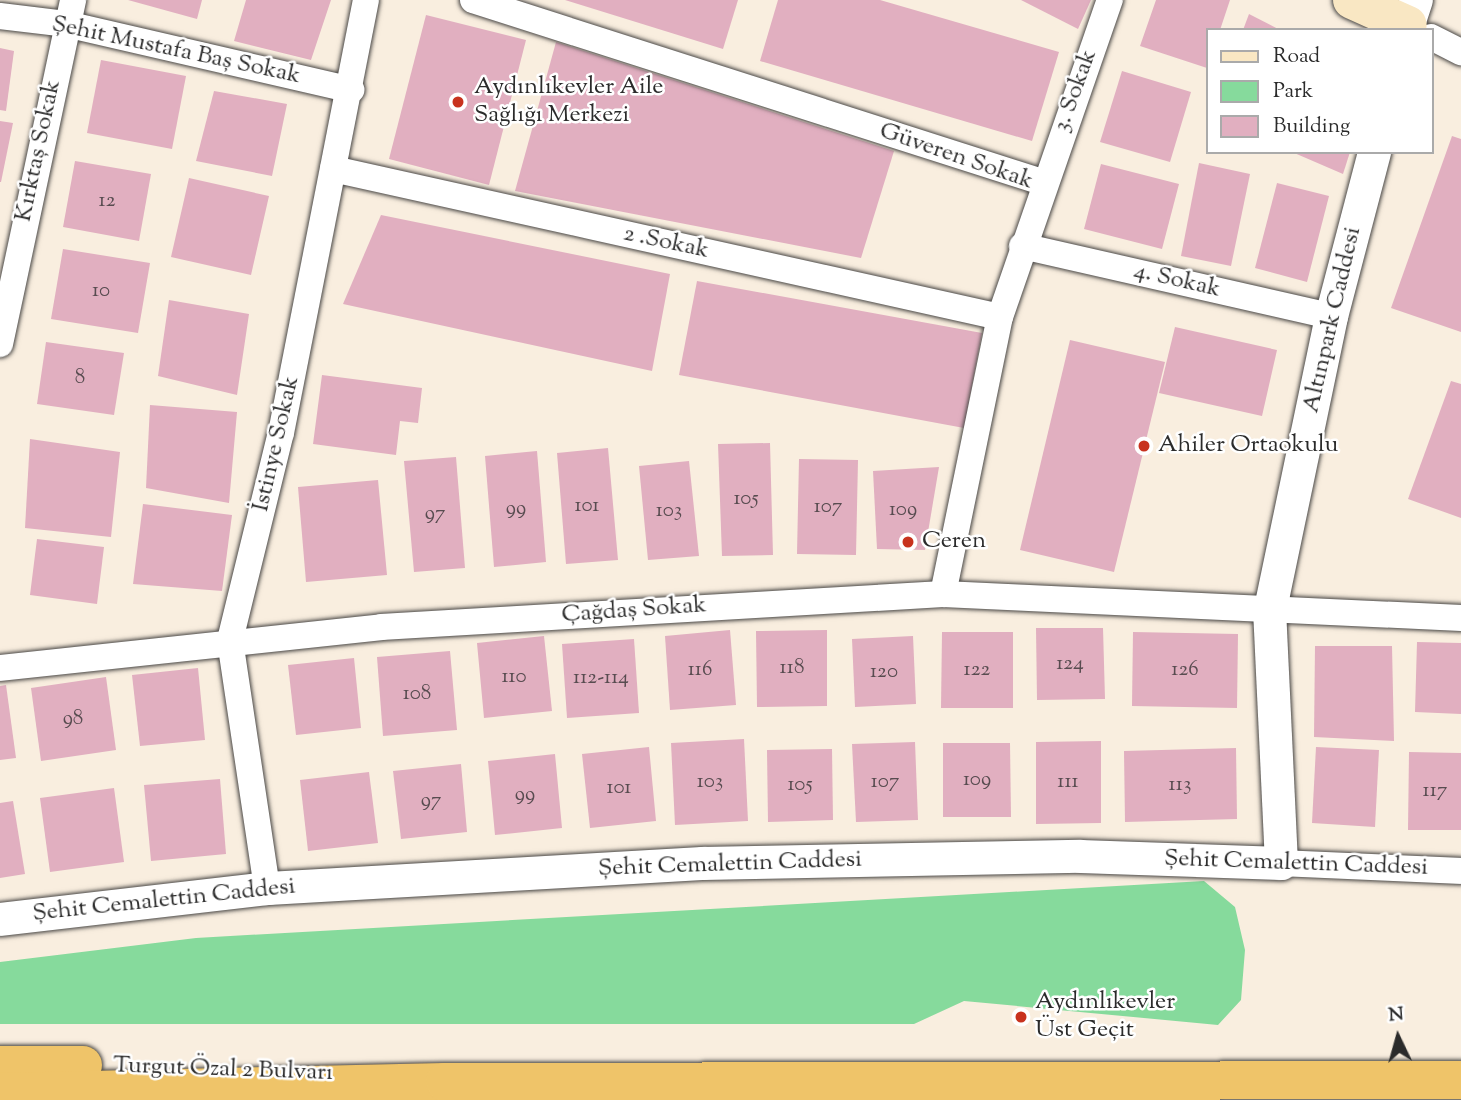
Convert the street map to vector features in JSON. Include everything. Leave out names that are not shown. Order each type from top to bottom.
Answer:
[{"type":"highway","name":"Turgut Özal 2 Bulvarı","points":[[0,1065],[186,1065],[445,1082]]},
{"type":"highway","name":"Turgut Özal 2 Bulvarı","points":[[0,1092],[445,1082],[1461,1080]]},
{"type":"main road","points":[[1352,0],[1416,24]]},
{"type":"street","name":"İstinye Sokak","points":[[267,888],[230,640],[281,433],[351,90],[366,0]]},
{"type":"street","name":"Güveren Sokak","points":[[473,0],[1042,182],[1000,317],[943,594]]},
{"type":"street","name":"3. Sokak","points":[[1042,182],[1110,0]]},
{"type":"street","name":"Şehit Mustafa Baş Sokak","points":[[0,16],[70,12],[351,90]]},
{"type":"street","name":"Kırktaş Sokak","points":[[0,344],[70,12]]},
{"type":"street","points":[[1433,35],[1461,52]]},
{"type":"street","name":"Altınpark Caddesi","points":[[1281,863],[1269,613],[1331,316],[1373,154]]},
{"type":"street","name":"2 .Sokak","points":[[333,170],[1000,317]]},
{"type":"street","name":"4. Sokak","points":[[1022,246],[1331,316]]},
{"type":"street","name":"Çağdaş Sokak","points":[[0,667],[230,640],[943,594],[1269,613],[1461,618]]},
{"type":"street","name":"Şehit Cemalettin Caddesi","points":[[0,919],[267,888],[702,863],[1080,856],[1461,871]]},
{"type":"green space","points":[[1204,881],[1235,907],[1245,950],[1241,1000],[1218,1025],[964,1001],[914,1024],[0,1024],[0,962],[196,938]]},
{"type":"building","points":[[128,0],[202,0],[197,19]]},
{"type":"building","points":[[246,0],[331,0],[311,60],[234,41]]},
{"type":"building","points":[[565,0],[738,0],[723,49]]},
{"type":"building","points":[[778,0],[880,0],[1059,52],[1032,141],[760,61]]},
{"type":"building","points":[[1021,0],[1091,0],[1078,29]]},
{"type":"building","points":[[1156,0],[1230,0],[1221,28],[1206,28],[1206,68],[1140,46]]},
{"type":"building","points":[[1249,14],[1276,28],[1244,28]]},
{"type":"building","points":[[426,15],[526,40],[489,185],[389,159]]},
{"type":"building","points":[[556,42],[894,151],[861,258],[515,191]]},
{"type":"building","points":[[0,48],[14,51],[6,111],[0,110]]},
{"type":"building","points":[[101,60],[186,76],[172,149],[87,133]]},
{"type":"building","points":[[1122,71],[1191,92],[1170,162],[1100,142]]},
{"type":"building","points":[[214,91],[287,104],[272,176],[196,161]]},
{"type":"building","points":[[0,121],[13,123],[1,182],[0,182]]},
{"type":"building","points":[[1452,136],[1461,139],[1461,332],[1391,308]]},
{"type":"building","points":[[1297,154],[1349,154],[1343,174]]},
{"type":"building","points":[[75,161],[151,174],[139,241],[63,227]]},
{"type":"building","points":[[1199,163],[1250,174],[1231,266],[1181,256]]},
{"type":"building","points":[[1101,164],[1179,184],[1162,249],[1084,229]]},
{"type":"building","points":[[189,178],[269,196],[251,275],[171,257]]},
{"type":"building","points":[[1277,183],[1329,196],[1307,282],[1255,268]]},
{"type":"building","points":[[381,215],[670,274],[652,371],[343,304]]},
{"type":"building","points":[[63,249],[150,263],[138,333],[51,319]]},
{"type":"building","points":[[697,281],[982,333],[964,428],[679,375]]},
{"type":"building","points":[[169,300],[249,314],[237,395],[158,376]]},
{"type":"building","points":[[1175,327],[1277,350],[1262,416],[1159,393]]},
{"type":"building","points":[[1070,340],[1165,362],[1114,572],[1020,550]]},
{"type":"building","points":[[46,342],[124,353],[114,415],[37,404]]},
{"type":"building","points":[[322,375],[422,388],[418,423],[400,421],[396,455],[313,444]]},
{"type":"building","points":[[1451,381],[1461,384],[1461,518],[1408,499]]},
{"type":"building","points":[[150,405],[237,412],[229,503],[146,488]]},
{"type":"building","points":[[30,439],[120,452],[111,537],[25,528]]},
{"type":"building","points":[[770,443],[773,555],[722,556],[718,444]]},
{"type":"building","points":[[608,448],[618,560],[566,564],[557,453]]},
{"type":"building","points":[[537,451],[546,562],[494,567],[485,456]]},
{"type":"building","points":[[456,457],[465,568],[414,572],[404,461]]},
{"type":"building","points":[[799,459],[858,460],[856,555],[797,554]]},
{"type":"building","points":[[689,461],[699,556],[648,560],[639,466]]},
{"type":"building","points":[[939,467],[925,550],[877,549],[873,471]]},
{"type":"building","points":[[378,480],[387,575],[306,582],[298,487]]},
{"type":"building","points":[[143,504],[232,515],[222,591],[133,584]]},
{"type":"building","points":[[37,539],[104,547],[97,604],[30,595]]},
{"type":"building","points":[[1036,628],[1103,628],[1105,699],[1037,700]]},
{"type":"building","points":[[730,630],[736,705],[670,710],[665,636]]},
{"type":"building","points":[[827,630],[827,706],[757,707],[756,631]]},
{"type":"building","points":[[942,632],[1013,632],[1013,708],[941,708]]},
{"type":"building","points":[[1133,632],[1238,634],[1237,708],[1132,706]]},
{"type":"building","points":[[544,636],[552,711],[484,718],[477,643]]},
{"type":"building","points":[[913,636],[916,704],[855,707],[852,639]]},
{"type":"building","points":[[634,639],[639,713],[567,718],[562,644]]},
{"type":"building","points":[[1417,642],[1461,643],[1461,714],[1415,712]]},
{"type":"building","points":[[1315,646],[1392,646],[1394,741],[1314,737]]},
{"type":"building","points":[[450,651],[457,730],[383,736],[377,657]]},
{"type":"building","points":[[354,658],[361,728],[296,735],[288,665]]},
{"type":"building","points":[[198,668],[205,740],[140,746],[132,675]]},
{"type":"building","points":[[106,677],[116,750],[41,761],[31,688]]},
{"type":"building","points":[[6,685],[16,758],[0,760],[0,686]]},
{"type":"building","points":[[744,739],[748,821],[675,825],[671,743]]},
{"type":"building","points":[[1101,741],[1101,823],[1036,824],[1036,742]]},
{"type":"building","points":[[915,742],[918,820],[856,822],[852,744]]},
{"type":"building","points":[[943,743],[1010,743],[1011,817],[943,817]]},
{"type":"building","points":[[649,747],[656,821],[590,828],[582,754]]},
{"type":"building","points":[[1316,747],[1379,750],[1375,827],[1312,823]]},
{"type":"building","points":[[1236,748],[1237,819],[1125,822],[1124,751]]},
{"type":"building","points":[[832,749],[833,820],[768,822],[767,750]]},
{"type":"building","points":[[1409,752],[1461,753],[1461,830],[1408,830]]},
{"type":"building","points":[[555,754],[562,828],[495,835],[488,761]]},
{"type":"building","points":[[461,764],[467,832],[401,839],[393,771]]},
{"type":"building","points":[[369,772],[378,843],[308,851],[300,780]]},
{"type":"building","points":[[220,779],[226,854],[151,861],[144,785]]},
{"type":"building","points":[[114,788],[124,862],[50,872],[40,798]]},
{"type":"building","points":[[13,801],[25,874],[0,878],[0,803]]},
{"type":"place","name":"Aydınlıkevler Aile Sağlığı Merkezi","points":[[458,102]]},
{"type":"place","name":"Ahiler Ortaokulu","points":[[1144,446]]},
{"type":"place","name":"Ceren","points":[[908,542]]},
{"type":"place","name":"Aydınlıkevler Üst Geçit","points":[[1021,1017]]}]
